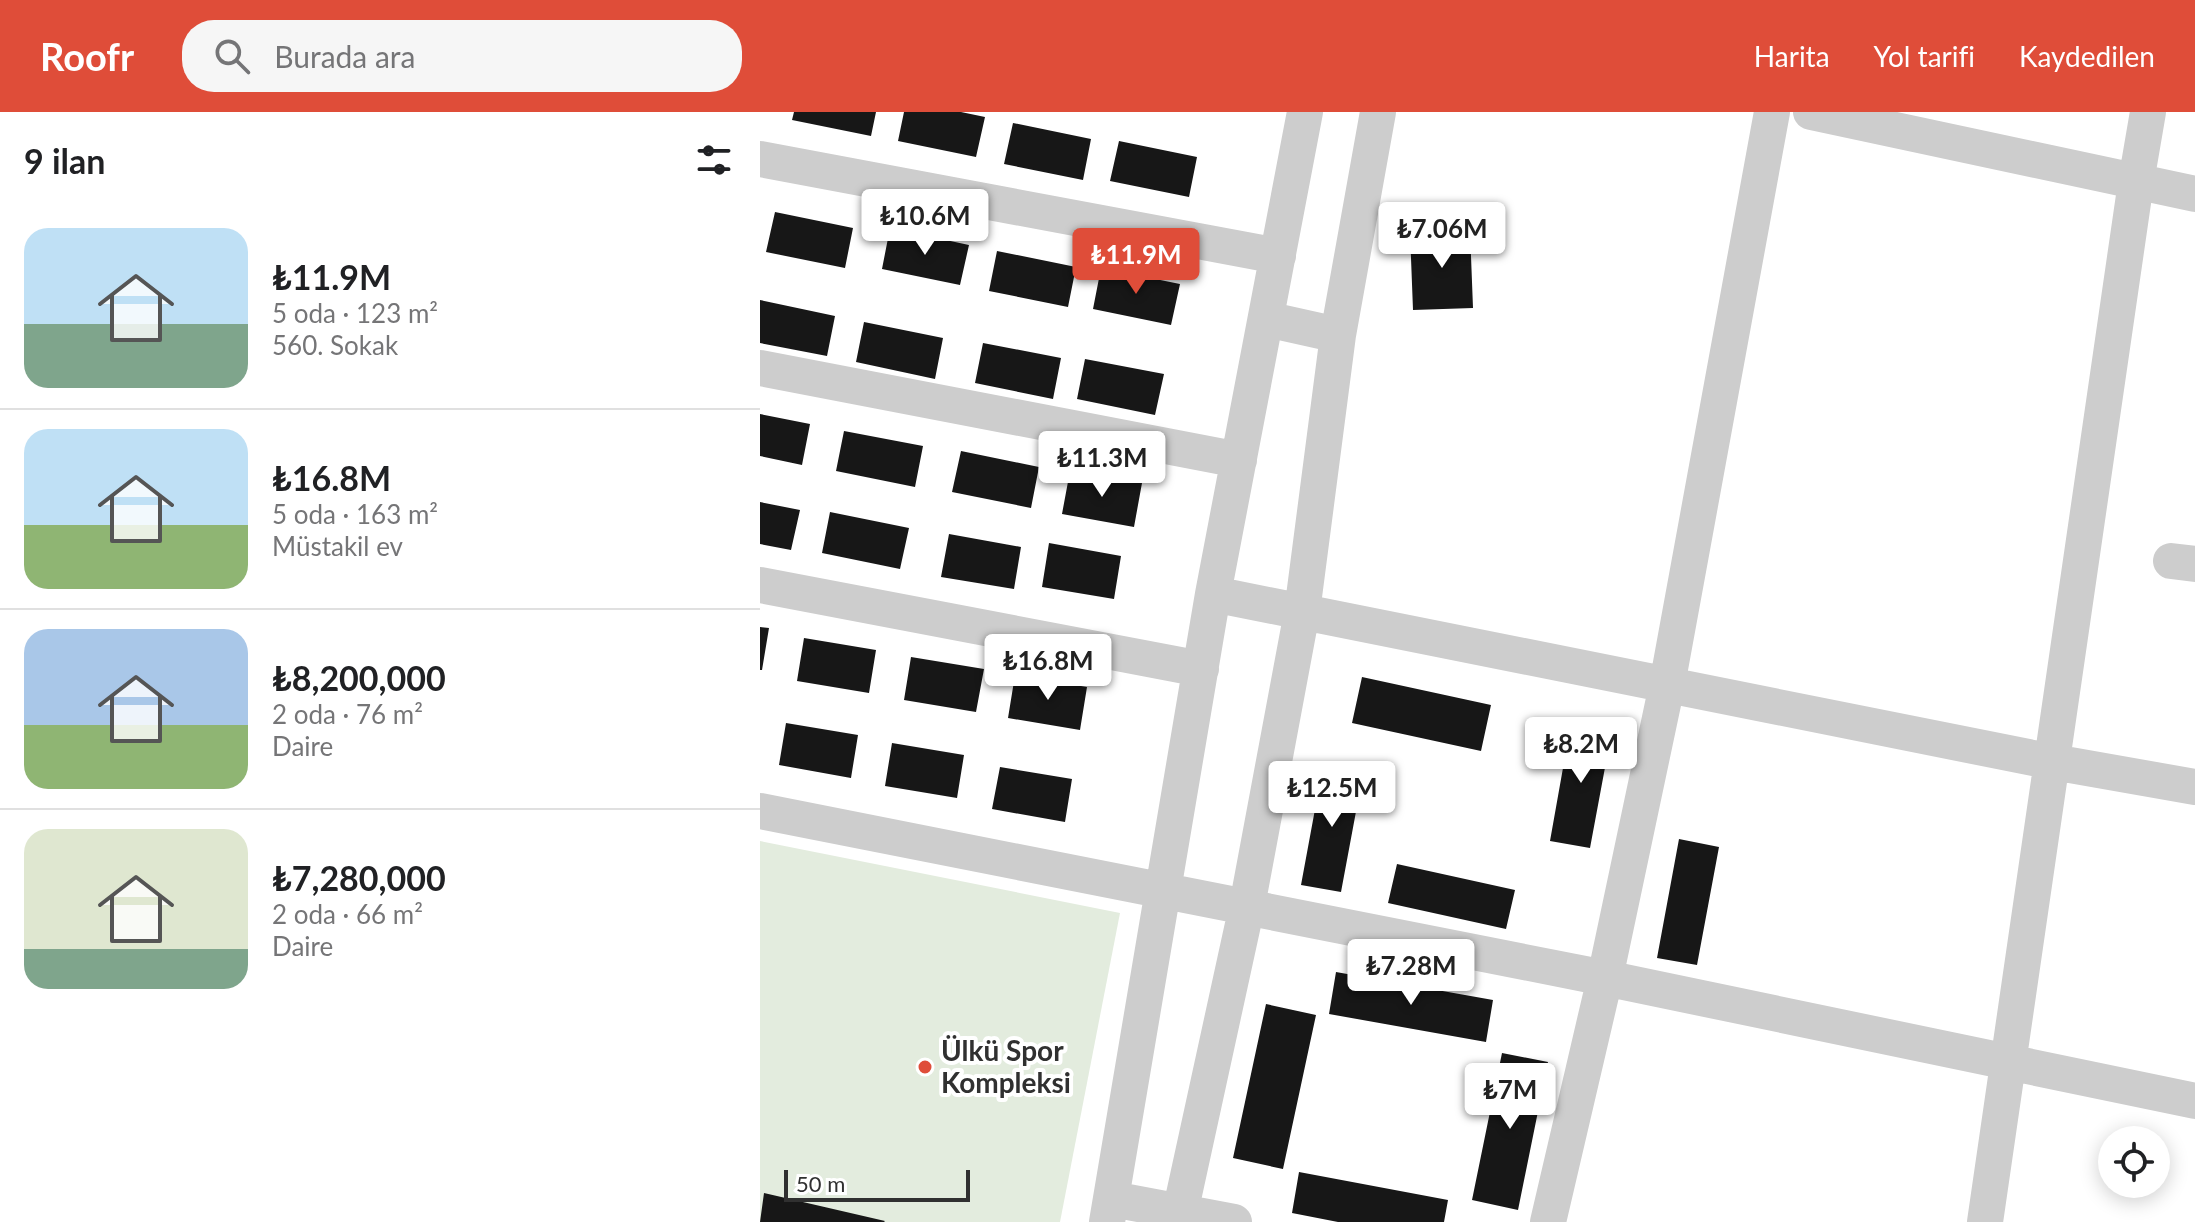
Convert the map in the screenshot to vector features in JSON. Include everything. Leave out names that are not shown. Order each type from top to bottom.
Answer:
[{"type":"street","points":[[1234,1222],[1110,1210],[1213,594],[1305,112]]},
{"type":"street","points":[[1179,1217],[1247,906],[1302,612],[1338,335],[1378,112]]},
{"type":"street","points":[[1548,1222],[1605,978],[1667,685],[1772,112]]},
{"type":"street","points":[[1811,112],[2195,194]]},
{"type":"street","points":[[1985,1222],[2148,112]]},
{"type":"street","points":[[760,159],[1278,256]]},
{"type":"street","points":[[1266,319],[1338,335]]},
{"type":"street","points":[[760,368],[1239,460]]},
{"type":"street","points":[[760,585],[1201,669]]},
{"type":"street","points":[[1213,594],[2053,762],[2195,787]]},
{"type":"street","points":[[760,811],[1605,978],[2195,1101]]},
{"type":"shaded area","name":"Ülkü Spor Kompleksi","points":[[760,841],[1120,913],[1060,1222],[760,1222]]},
{"type":"building","points":[[794,112],[876,112],[871,136],[792,120]]},
{"type":"building","points":[[904,112],[961,112],[985,117],[976,157],[898,141]]},
{"type":"building","points":[[1013,123],[1091,139],[1083,180],[1004,164]]},
{"type":"building","points":[[1119,141],[1197,157],[1189,197],[1110,181]]},
{"type":"building","points":[[775,212],[853,228],[845,268],[766,252]]},
{"type":"building","points":[[890,228],[969,245],[960,285],[882,269]]},
{"type":"building","points":[[1470,230],[1473,308],[1413,310],[1410,232]]},
{"type":"building","points":[[997,251],[1076,267],[1068,307],[989,291]]},
{"type":"building","points":[[1101,268],[1180,284],[1171,325],[1093,309]]},
{"type":"building","points":[[760,300],[835,316],[827,356],[760,343]]},
{"type":"building","points":[[864,322],[943,338],[935,379],[856,362]]},
{"type":"building","points":[[983,343],[1061,358],[1053,399],[975,383]]},
{"type":"building","points":[[1085,359],[1164,374],[1155,415],[1077,399]]},
{"type":"building","points":[[760,414],[810,424],[802,465],[760,456]]},
{"type":"building","points":[[844,431],[923,446],[915,487],[836,471]]},
{"type":"building","points":[[961,451],[1039,467],[1031,508],[952,492]]},
{"type":"building","points":[[1070,471],[1142,483],[1134,527],[1062,514]]},
{"type":"building","points":[[760,502],[800,510],[791,550],[760,544]]},
{"type":"building","points":[[830,512],[909,528],[900,569],[822,553]]},
{"type":"building","points":[[949,534],[1021,547],[1014,589],[941,577]]},
{"type":"building","points":[[1049,543],[1121,556],[1114,599],[1042,587]]},
{"type":"building","points":[[760,627],[769,628],[762,670],[760,670]]},
{"type":"building","points":[[804,638],[876,650],[869,693],[797,681]]},
{"type":"building","points":[[911,657],[984,669],[976,712],[904,700]]},
{"type":"building","points":[[1015,675],[1087,687],[1080,730],[1008,718]]},
{"type":"building","points":[[1362,677],[1491,705],[1481,751],[1352,723]]},
{"type":"building","points":[[786,723],[858,735],[851,778],[779,765]]},
{"type":"building","points":[[1571,723],[1612,730],[1590,848],[1550,841]]},
{"type":"building","points":[[892,743],[964,755],[957,798],[885,786]]},
{"type":"building","points":[[1323,766],[1363,774],[1341,892],[1301,885]]},
{"type":"building","points":[[1000,767],[1072,779],[1065,822],[992,809]]},
{"type":"building","points":[[1679,839],[1719,847],[1697,965],[1657,958]]},
{"type":"building","points":[[1397,864],[1515,890],[1506,929],[1388,903]]},
{"type":"building","points":[[1336,972],[1493,1000],[1486,1042],[1329,1014]]},
{"type":"building","points":[[1266,1004],[1316,1015],[1283,1169],[1233,1158]]},
{"type":"building","points":[[1502,1053],[1548,1062],[1518,1210],[1472,1200]]},
{"type":"building","points":[[1299,1172],[1448,1200],[1444,1222],[1338,1222],[1292,1213]]},
{"type":"building","points":[[764,1193],[885,1221],[760,1222]]},
{"type":"place","name":"Ülkü Spor Kompleksi","points":[[925,1067]]}]
